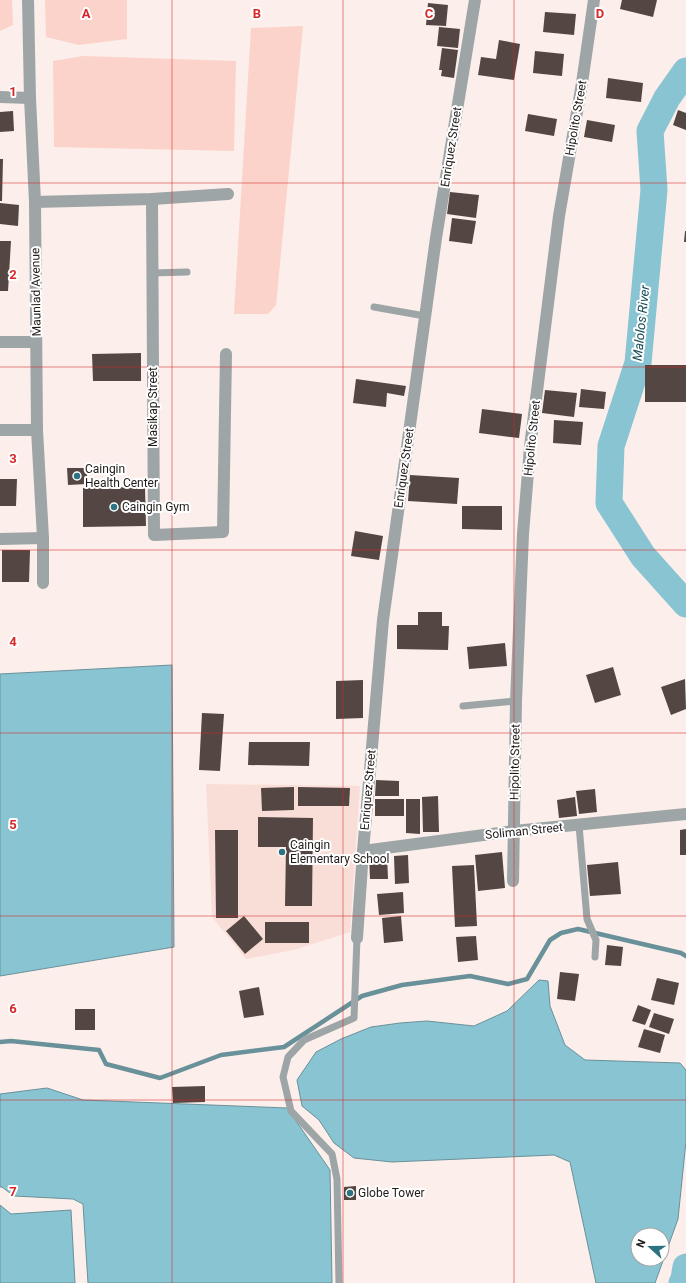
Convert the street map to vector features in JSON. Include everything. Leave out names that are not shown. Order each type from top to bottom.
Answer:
[{"type":"street","name":"Maunlad Avenue","points":[[28,0],[30,98],[35,202],[37,430],[43,538],[43,583]]},
{"type":"street","name":"Enriquez Street","points":[[357,938],[383,620],[436,238],[475,0]]},
{"type":"street","name":"Hipolito Street","points":[[513,881],[516,701],[523,534],[530,447],[558,216],[582,83],[594,0]]},
{"type":"street","points":[[0,96],[30,98]]},
{"type":"street","points":[[35,202],[152,199],[228,194]]},
{"type":"street","name":"Masikap Street","points":[[152,199],[154,536],[223,532],[226,354]]},
{"type":"street","points":[[0,342],[36,342]]},
{"type":"street","points":[[0,430],[37,430]]},
{"type":"street","points":[[0,539],[43,538]]},
{"type":"street","name":"Soliman Street","points":[[363,851],[514,831],[686,814]]},
{"type":"lane","points":[[152,273],[187,272]]},
{"type":"lane","points":[[374,307],[425,316]]},
{"type":"lane","points":[[463,706],[516,701]]},
{"type":"lane","points":[[579,825],[587,919],[596,940],[595,957]]},
{"type":"lane","points":[[339,1283],[337,1179],[332,1154],[291,1111],[283,1077],[288,1057],[304,1040],[354,1018],[357,938]]},
{"type":"shaded area","points":[[0,0],[12,0],[13,25],[0,31]]},
{"type":"shaded area","points":[[45,0],[127,0],[127,39],[79,45],[46,37]]},
{"type":"shaded area","points":[[303,26],[276,305],[268,314],[234,314],[251,28]]},
{"type":"shaded area","points":[[83,56],[236,61],[234,151],[54,147],[53,61]]},
{"type":"shaded area","name":"Caingin Elementary School","points":[[206,784],[360,786],[350,932],[294,950],[246,959],[212,917]]},
{"type":"water","points":[[172,665],[174,947],[0,976],[0,674]]},
{"type":"water","points":[[539,980],[548,981],[550,1006],[565,1045],[585,1060],[680,1063],[686,1070],[686,1141],[678,1219],[670,1241],[670,1227],[630,1227],[630,1267],[661,1267],[655,1283],[596,1283],[570,1162],[554,1155],[392,1162],[354,1158],[334,1143],[319,1120],[302,1106],[297,1080],[316,1052],[341,1039],[371,1027],[400,1023],[427,1021],[474,1026],[507,1011]]},
{"type":"water","points":[[47,1088],[83,1100],[287,1108],[330,1170],[332,1283],[88,1283],[83,1204],[73,1199],[14,1196],[0,1187],[0,1094]]},
{"type":"water","points":[[0,1205],[11,1214],[71,1210],[75,1283],[0,1283]]},
{"type":"building","points":[[622,0],[657,0],[653,17],[620,9]]},
{"type":"building","points":[[428,3],[448,5],[446,26],[426,25]]},
{"type":"building","points":[[545,12],[576,14],[574,35],[543,32]]},
{"type":"building","points":[[439,27],[460,29],[458,48],[437,46]]},
{"type":"building","points":[[499,40],[520,44],[514,80],[478,75],[481,57],[496,59]]},
{"type":"building","points":[[442,48],[458,50],[454,78],[441,76],[442,70],[439,70]]},
{"type":"building","points":[[535,51],[564,54],[562,76],[533,73]]},
{"type":"building","points":[[608,78],[643,83],[641,102],[606,98]]},
{"type":"building","points":[[678,110],[686,113],[686,130],[673,125]]},
{"type":"building","points":[[13,111],[14,131],[0,132],[0,112]]},
{"type":"building","points":[[528,114],[557,119],[554,136],[525,131]]},
{"type":"building","points":[[587,120],[615,125],[612,142],[584,137]]},
{"type":"building","points":[[0,159],[3,159],[2,201],[0,201]]},
{"type":"building","points":[[450,192],[479,195],[476,218],[447,214]]},
{"type":"building","points":[[0,203],[19,205],[18,226],[0,224]]},
{"type":"building","points":[[452,218],[476,221],[472,244],[449,241]]},
{"type":"building","points":[[685,231],[686,242],[684,242]]},
{"type":"building","points":[[0,241],[11,241],[8,291],[0,291]]},
{"type":"building","points":[[141,353],[141,381],[93,381],[92,354]]},
{"type":"building","points":[[645,365],[686,365],[686,402],[645,402]]},
{"type":"building","points":[[356,379],[406,386],[404,396],[387,393],[386,407],[353,403]]},
{"type":"building","points":[[581,389],[606,392],[604,409],[579,407]]},
{"type":"building","points":[[545,390],[577,393],[574,417],[542,413]]},
{"type":"building","points":[[482,409],[522,414],[519,438],[479,433]]},
{"type":"building","points":[[554,420],[583,422],[581,445],[553,443]]},
{"type":"building","name":"Caingin Health Center","points":[[67,468],[87,468],[87,484],[68,485]]},
{"type":"building","points":[[410,475],[459,478],[457,504],[408,501]]},
{"type":"building","points":[[0,479],[17,479],[16,506],[0,506]]},
{"type":"building","name":"Caingin Gym","points":[[145,487],[146,526],[83,527],[83,488]]},
{"type":"building","points":[[462,506],[502,506],[502,530],[462,529]]},
{"type":"building","points":[[355,531],[383,536],[379,560],[351,556]]},
{"type":"building","points":[[2,550],[30,550],[29,582],[2,582]]},
{"type":"building","points":[[418,612],[442,612],[442,626],[449,626],[448,650],[397,649],[397,625],[418,625]]},
{"type":"building","points":[[505,643],[507,666],[469,669],[467,647]]},
{"type":"building","points":[[613,667],[621,695],[595,703],[586,675]]},
{"type":"building","points":[[685,679],[686,709],[671,715],[661,687]]},
{"type":"building","points":[[363,680],[363,718],[336,719],[336,681]]},
{"type":"building","points":[[202,713],[224,714],[220,771],[199,770]]},
{"type":"building","points":[[249,742],[310,742],[309,766],[248,765]]},
{"type":"building","points":[[376,780],[399,781],[399,796],[375,796]]},
{"type":"building","points":[[294,787],[294,810],[262,811],[261,788]]},
{"type":"building","points":[[298,787],[350,788],[349,806],[298,806]]},
{"type":"building","points":[[595,789],[597,812],[579,814],[576,791]]},
{"type":"building","points":[[438,796],[439,832],[423,832],[422,797]]},
{"type":"building","points":[[575,797],[577,816],[559,818],[557,800]]},
{"type":"building","points":[[375,799],[404,799],[404,816],[375,816]]},
{"type":"building","points":[[406,799],[420,799],[420,834],[406,833]]},
{"type":"building","points":[[258,817],[313,818],[312,906],[285,906],[286,847],[258,847]]},
{"type":"building","points":[[686,829],[686,855],[680,855],[680,830]]},
{"type":"building","points":[[215,830],[238,830],[238,918],[216,918]]},
{"type":"building","points":[[502,852],[505,888],[478,891],[475,855]]},
{"type":"building","points":[[369,855],[387,855],[388,879],[370,879]]},
{"type":"building","points":[[408,855],[409,883],[395,884],[394,856]]},
{"type":"building","points":[[618,862],[621,894],[590,896],[587,865]]},
{"type":"building","points":[[474,865],[477,926],[455,927],[452,866]]},
{"type":"building","points":[[403,892],[404,913],[379,915],[377,894]]},
{"type":"building","points":[[244,916],[263,939],[245,954],[226,931]]},
{"type":"building","points":[[401,916],[403,941],[384,943],[382,918]]},
{"type":"building","points":[[265,922],[309,922],[309,943],[265,943]]},
{"type":"building","points":[[476,936],[478,960],[458,962],[456,937]]},
{"type":"building","points":[[607,945],[623,947],[621,966],[605,965]]},
{"type":"building","points":[[560,972],[579,974],[575,1001],[557,999]]},
{"type":"building","points":[[657,978],[679,983],[674,1005],[651,1000]]},
{"type":"building","points":[[259,987],[264,1015],[244,1018],[239,991]]},
{"type":"building","points":[[638,1005],[651,1010],[645,1025],[632,1021]]},
{"type":"building","points":[[75,1009],[95,1009],[95,1030],[75,1030]]},
{"type":"building","points":[[654,1013],[674,1019],[669,1034],[649,1027]]},
{"type":"building","points":[[644,1029],[665,1035],[660,1053],[638,1047]]},
{"type":"building","points":[[205,1086],[205,1102],[173,1103],[172,1087]]},
{"type":"building","name":"Globe Tower","points":[[356,1186],[356,1200],[344,1200],[344,1187]]},
{"type":"waterway","name":"Malolos River","points":[[686,71],[667,98],[650,131],[654,190],[638,363],[611,446],[609,503],[643,556],[686,604]]},
{"type":"waterway","points":[[0,1042],[11,1041],[99,1050],[106,1064],[160,1078],[221,1055],[284,1047],[362,996],[402,985],[470,976],[508,984],[527,979],[550,940],[561,933],[578,929],[681,953],[686,956]]},
{"type":"waterway","name":"Malolos River","points":[[682,1283],[686,1267]]},
{"type":"place","name":"Caingin Health Center","points":[[77,476]]},
{"type":"place","name":"Caingin Gym","points":[[114,507]]},
{"type":"place","name":"Caingin Elementary School","points":[[282,852]]},
{"type":"place","name":"Globe Tower","points":[[350,1193]]}]
